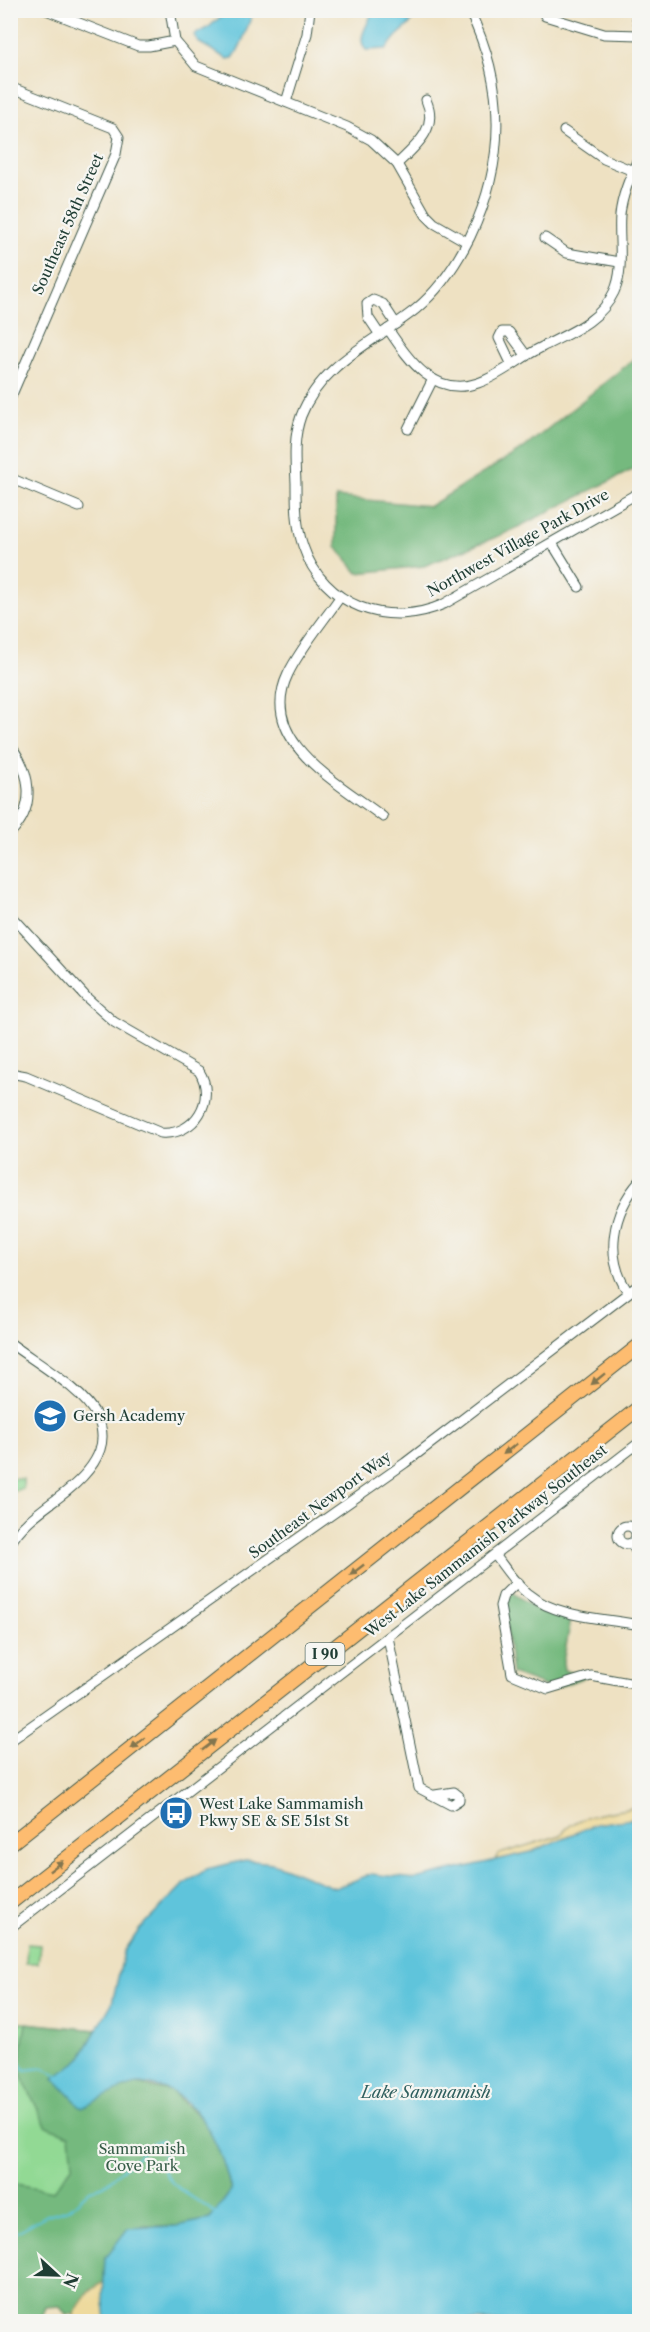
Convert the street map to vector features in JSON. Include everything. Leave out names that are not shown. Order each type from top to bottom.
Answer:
[{"type":"highway","points":[[10,1844],[639,1345]]},
{"type":"highway","name":"I 90","points":[[10,1903],[639,1407]]},
{"type":"street","points":[[46,10],[138,46],[175,40]]},
{"type":"street","points":[[171,10],[175,40],[188,58],[206,71],[360,133],[383,149],[397,164],[426,215],[444,230],[467,242]]},
{"type":"street","points":[[286,102],[307,34],[310,10]]},
{"type":"street","name":"Northwest Village Park Drive","points":[[469,10],[492,71],[499,130],[488,192],[467,242],[441,284],[388,329],[345,358],[320,382],[306,405],[295,441],[298,527],[303,546],[317,574],[340,597],[353,605],[381,613],[405,614],[425,611],[444,604],[639,492]]},
{"type":"street","points":[[635,10],[639,30]]},
{"type":"street","points":[[545,16],[604,34],[639,35]]},
{"type":"street","name":"Southeast 58th Street","points":[[10,87],[113,128],[119,137],[116,154],[52,296],[10,399]]},
{"type":"street","points":[[397,164],[416,146],[429,126],[431,110],[426,100]]},
{"type":"street","points":[[564,131],[604,159],[633,171]]},
{"type":"street","points":[[388,329],[410,363],[433,379],[459,385],[471,385],[487,379],[511,363],[594,318],[618,283],[621,213],[639,154]]},
{"type":"street","points":[[545,238],[567,253],[620,262]]},
{"type":"street","points":[[511,363],[498,338],[502,332],[513,335],[526,355]]},
{"type":"street","points":[[408,429],[433,379]]},
{"type":"street","points":[[10,478],[79,507]]},
{"type":"street","points":[[552,543],[579,587]]},
{"type":"street","points":[[340,597],[287,676],[281,705],[282,719],[287,733],[299,752],[383,817]]},
{"type":"street","points":[[10,745],[24,765],[28,805],[25,813],[10,833]]},
{"type":"street","points":[[10,914],[86,997],[114,1022],[199,1071],[207,1090],[202,1109],[192,1124],[168,1134],[26,1076],[10,1073]]},
{"type":"street","points":[[628,1292],[617,1271],[612,1248],[623,1206],[639,1181]]},
{"type":"street","name":"Southeast Newport Way","points":[[10,1741],[405,1463],[639,1284]]},
{"type":"street","points":[[10,1343],[92,1406],[102,1425],[103,1443],[100,1454],[81,1479],[27,1521],[10,1544]]},
{"type":"street","name":"West Lake Sammamish Parkway Southeast","points":[[10,1928],[296,1710],[639,1442]]},
{"type":"street","points":[[632,1543],[639,1557]]},
{"type":"street","points":[[495,1555],[532,1597],[551,1607],[639,1622]]},
{"type":"street","points":[[517,1582],[503,1596],[500,1606],[512,1674],[548,1689],[591,1677],[639,1685]]},
{"type":"street","points":[[388,1637],[419,1788],[435,1795]]},
{"type":"green space","points":[[639,355],[640,465],[634,469],[506,533],[424,566],[358,573],[336,547],[336,497],[430,506],[524,448]]},
{"type":"green space","points":[[11,1478],[23,1479],[23,1488],[11,1492]]},
{"type":"green space","points":[[509,1590],[537,1610],[571,1620],[563,1662],[564,1670],[585,1677],[553,1689],[512,1674],[503,1596]]},
{"type":"green space","points":[[27,1944],[40,1945],[38,1963],[26,1963]]},
{"type":"green space","points":[[11,2022],[96,2030],[80,2059],[82,2108],[137,2084],[11,2266]]},
{"type":"green space","name":"Sammamish Cove Park","points":[[26,2023],[96,2030],[80,2059],[55,2078],[137,2084],[171,2091],[206,2123],[223,2158],[231,2191],[210,2219],[176,2226],[141,2226],[105,2258],[104,2282],[91,2290],[74,2314],[66,2314],[60,2306],[46,2307],[41,2321],[11,2322],[10,2183],[53,2191],[73,2165],[70,2135],[46,2126],[18,2069]]},
{"type":"sand","points":[[639,1808],[639,1818],[596,1824],[531,1852],[496,1860],[499,1854],[561,1835],[567,1828],[584,1819]]},
{"type":"sand","points":[[104,2282],[106,2321],[72,2322],[84,2298]]},
{"type":"water","points":[[227,11],[254,11],[237,53],[233,58],[227,59],[198,42],[194,35],[209,27]]},
{"type":"water","points":[[372,11],[413,11],[413,15],[409,24],[386,49],[366,50],[362,40]]},
{"type":"water","name":"Lake Sammamish","points":[[639,1818],[639,2321],[106,2321],[103,2295],[105,2258],[128,2228],[176,2226],[210,2219],[231,2191],[212,2136],[202,2120],[175,2093],[158,2086],[138,2084],[118,2090],[82,2108],[54,2078],[80,2059],[112,2003],[124,1952],[139,1930],[183,1885],[207,1869],[245,1860],[273,1863],[335,1888],[371,1874],[415,1879],[531,1852],[596,1824]]},
{"type":"waterway","points":[[10,2032],[19,2037],[15,2058],[25,2070],[43,2068],[60,2076]]},
{"type":"waterway","points":[[10,2236],[47,2215],[69,2209],[90,2190],[104,2185],[154,2142],[162,2141],[166,2146],[163,2159],[164,2170],[168,2178],[185,2193],[215,2213]]},
{"type":"place","name":"Gersh Academy","points":[[50,1416]]},
{"type":"place","name":"West Lake Sammamish Pkwy SE & SE 51st St","points":[[176,1813]]}]
